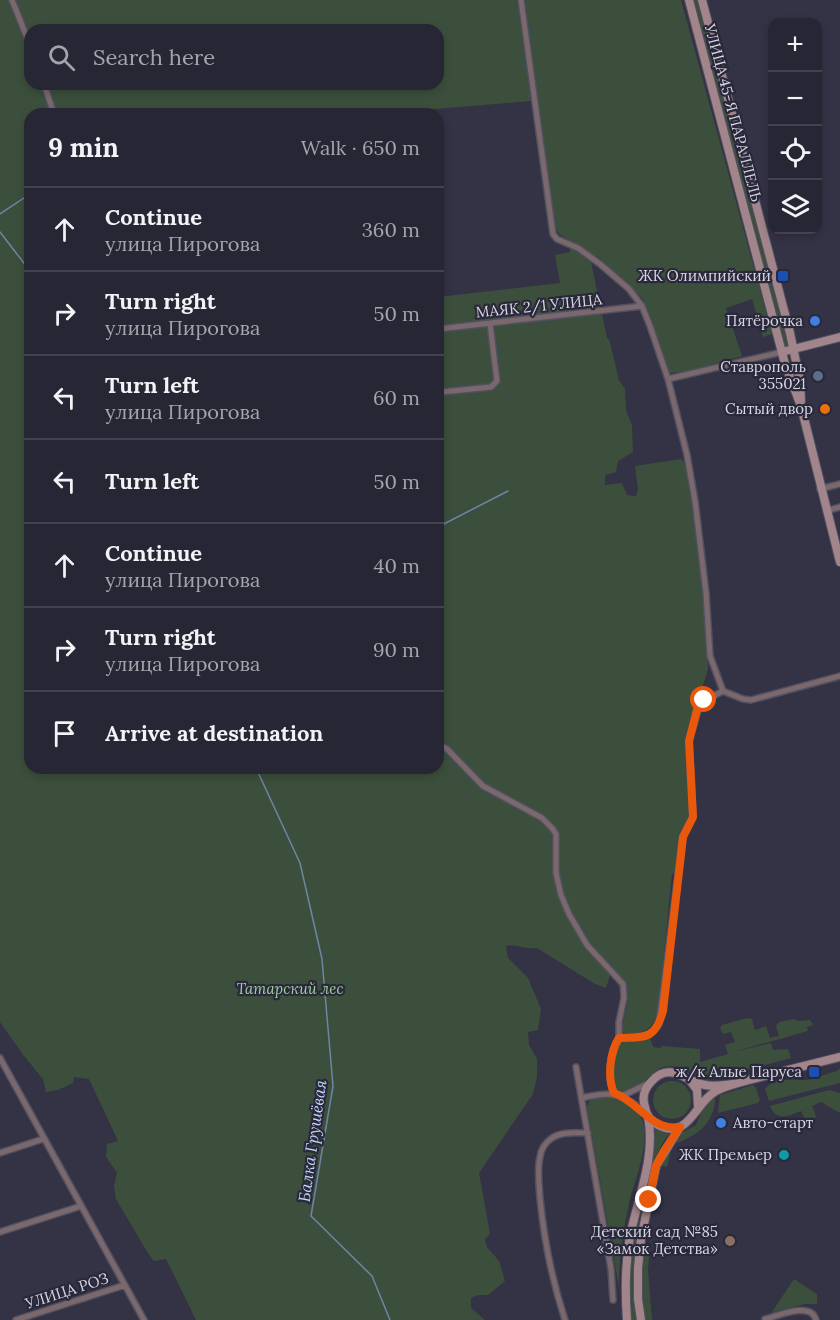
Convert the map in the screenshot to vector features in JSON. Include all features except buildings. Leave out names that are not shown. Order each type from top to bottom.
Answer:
[{"type":"main road","name":"УЛИЦА 45-Я ПАРАЛЛЕЛЬ","points":[[689,0],[782,352],[801,406],[840,562]]},
{"type":"main road","name":"УЛИЦА 45-Я ПАРАЛЛЕЛЬ","points":[[702,0],[793,348],[800,381],[801,406]]},
{"type":"main road","points":[[782,352],[840,337]]},
{"type":"main road","points":[[641,1320],[638,1268],[641,1239],[656,1166],[680,1127],[691,1119],[707,1096],[733,1084],[840,1057]]},
{"type":"main road","points":[[627,1320],[626,1269],[630,1239],[651,1144],[643,1097],[649,1083],[662,1074],[678,1073],[705,1085],[733,1084]]},
{"type":"main road","points":[[686,1076],[697,1090],[698,1107]]},
{"type":"main road","points":[[648,1116],[660,1126],[680,1127]]},
{"type":"street","points":[[12,0],[24,30]]},
{"type":"street","points":[[521,0],[553,234],[557,239],[578,248],[600,264],[629,289],[642,306],[668,379],[683,439],[695,501],[706,593],[710,656],[723,691],[751,700],[840,676]]},
{"type":"street","points":[[46,90],[52,108]]},
{"type":"street","name":"МАЯК 2/1 УЛИЦА","points":[[444,328],[642,306]]},
{"type":"street","points":[[444,392],[491,387],[497,381],[490,324]]},
{"type":"street","points":[[668,379],[782,352]]},
{"type":"street","points":[[820,489],[840,484]]},
{"type":"street","points":[[826,511],[840,507]]},
{"type":"street","points":[[619,1038],[641,1037],[654,1032],[663,1011],[683,837],[693,817],[689,741],[700,703],[723,691]]},
{"type":"street","points":[[444,748],[483,786],[542,818],[556,834],[556,873],[561,895],[569,914],[587,945],[623,984],[619,1038],[610,1072],[614,1093]]},
{"type":"street","name":"УЛИЦА РОЗ","points":[[0,1058],[2,1069],[44,1139],[144,1320]]},
{"type":"street","points":[[576,1067],[611,1269],[613,1300]]},
{"type":"street","points":[[622,1096],[649,1083]]},
{"type":"street","points":[[582,1098],[614,1093],[622,1096],[648,1116]]},
{"type":"street","points":[[565,1320],[552,1273],[543,1223],[538,1176],[540,1155],[544,1146],[553,1137],[569,1133],[588,1133]]},
{"type":"street","points":[[0,1153],[44,1139]]},
{"type":"street","points":[[0,1232],[81,1206]]},
{"type":"street","name":"УЛИЦА РОЗ","points":[[16,1320],[125,1285]]},
{"type":"street","points":[[765,1319],[803,1310],[814,1314],[816,1320]]},
{"type":"green space","name":"Татарский лес","points":[[0,0],[517,0],[531,101],[444,108],[24,108],[24,774],[444,774],[444,296],[560,283],[555,255],[570,252],[570,240],[560,234],[554,219],[525,0],[681,0],[772,334],[763,337],[752,299],[726,308],[742,356],[689,371],[669,373],[651,317],[642,298],[597,256],[591,262],[607,338],[619,380],[625,389],[626,411],[632,425],[633,452],[618,461],[616,472],[605,475],[605,485],[622,483],[627,495],[636,496],[638,489],[635,466],[681,459],[685,464],[693,501],[703,591],[708,669],[685,743],[690,807],[688,819],[680,833],[675,873],[672,874],[658,1012],[653,1024],[640,1033],[621,1032],[627,1006],[627,991],[620,976],[612,969],[606,988],[595,984],[537,948],[506,946],[508,958],[528,978],[541,1009],[538,1030],[528,1032],[529,1045],[537,1059],[537,1077],[533,1094],[479,1173],[490,1234],[485,1239],[487,1247],[499,1261],[505,1281],[488,1295],[471,1298],[471,1308],[485,1320],[196,1320],[166,1259],[154,1261],[149,1255],[116,1199],[114,1186],[117,1173],[106,1157],[107,1144],[118,1141],[89,1079],[74,1077],[73,1083],[58,1090],[46,1092],[43,1079],[0,1022]]},
{"type":"green space","points":[[692,0],[697,0],[789,345],[787,347],[784,345]]},
{"type":"green space","points":[[747,1018],[752,1019],[755,1030],[766,1026],[770,1038],[779,1036],[776,1026],[779,1022],[794,1019],[810,1020],[813,1025],[807,1027],[808,1031],[733,1052],[771,1043],[773,1050],[788,1049],[791,1058],[708,1080],[682,1068],[664,1067],[632,1090],[623,1093],[615,1089],[613,1055],[621,1039],[650,1037],[653,1047],[700,1049],[700,1062],[728,1054],[725,1045],[735,1042],[731,1032],[723,1034],[720,1028],[722,1025]]},
{"type":"green space","points":[[840,1068],[840,1083],[769,1101],[765,1089],[773,1083],[783,1080],[812,1079]]},
{"type":"green space","points":[[672,1081],[686,1086],[691,1100],[686,1114],[672,1119],[658,1114],[653,1100],[658,1086]]},
{"type":"green space","points":[[753,1085],[760,1100],[758,1103],[718,1113],[720,1095]]},
{"type":"green space","points":[[829,1090],[840,1093],[840,1113],[821,1102],[812,1106],[816,1116],[809,1121],[805,1119],[801,1111],[779,1116],[772,1111],[770,1106]]},
{"type":"green space","points":[[609,1096],[627,1102],[636,1109],[642,1120],[645,1136],[625,1224],[619,1287],[587,1107],[590,1100]]},
{"type":"green space","points":[[715,1096],[712,1114],[703,1128],[673,1144],[667,1167],[661,1165],[677,1135],[696,1125],[706,1102]]},
{"type":"green space","points":[[655,1129],[669,1134],[650,1172],[644,1197],[634,1276],[637,1320],[629,1320],[628,1286],[631,1252]]},
{"type":"green space","points":[[647,1246],[650,1247],[648,1270],[652,1320],[645,1320],[642,1292],[642,1263]]},
{"type":"green space","points":[[794,1279],[817,1294],[817,1304],[805,1304],[772,1312]]},
{"type":"waterway","points":[[0,214],[24,198]]},
{"type":"waterway","name":"Балка Грушёвая","points":[[0,232],[24,263]]},
{"type":"waterway","points":[[444,524],[508,491]]},
{"type":"waterway","name":"Балка Грушёвая","points":[[259,774],[300,863],[322,959],[333,1086],[311,1216],[372,1276],[390,1320]]},
{"type":"place","name":"ЖК Олимпийский","points":[[783,276]]},
{"type":"place","name":"Пятёрочка","points":[[815,321]]},
{"type":"place","name":"Ставрополь 355021","points":[[818,376]]},
{"type":"place","name":"Сытый двор","points":[[825,409]]},
{"type":"place","name":"ж/к Алые Паруса","points":[[814,1072]]},
{"type":"place","name":"Авто-старт","points":[[721,1123]]},
{"type":"place","name":"ЖК Премьер","points":[[784,1155]]},
{"type":"place","name":"Детский сад №85 «Замок Детства»","points":[[730,1241]]},
{"type":"route","points":[[649,1200],[656,1166],[680,1127],[660,1126],[628,1099],[614,1093],[610,1072],[616,1042],[619,1038],[641,1037],[654,1032],[663,1011],[667,960],[683,837],[693,817],[689,741],[697,710],[704,700]]}]
